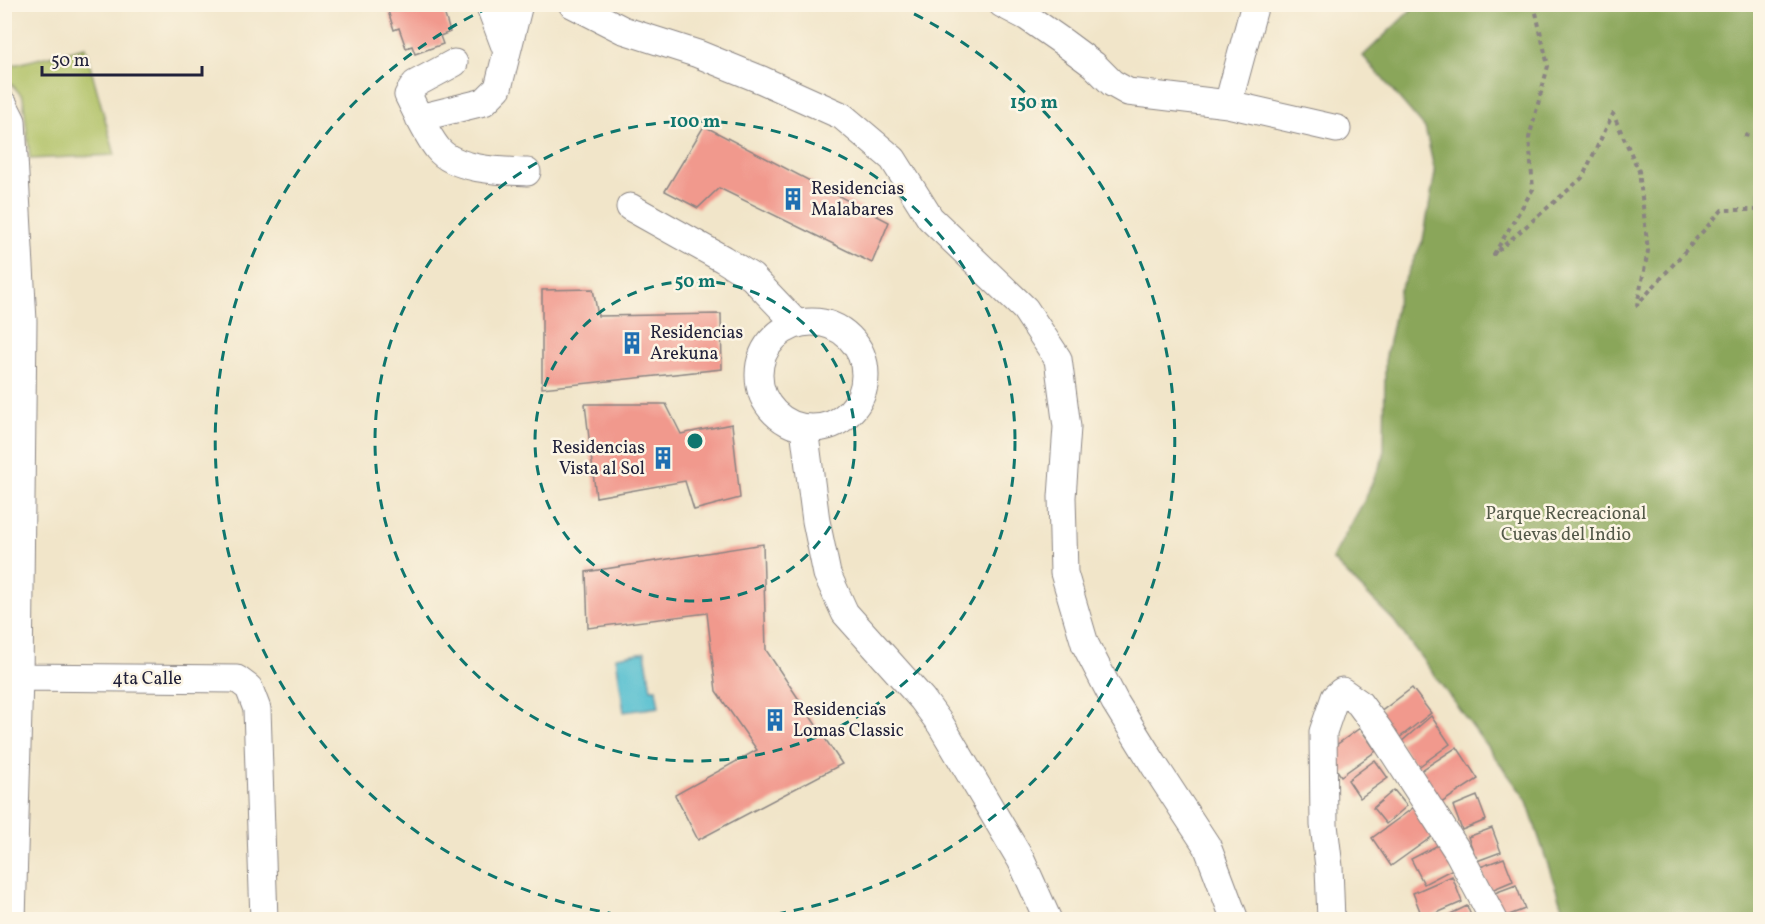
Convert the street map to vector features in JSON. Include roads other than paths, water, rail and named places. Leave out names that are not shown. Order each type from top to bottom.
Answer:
[{"type":"street","points":[[489,4],[507,52]]},
{"type":"street","points":[[419,118],[484,102],[498,88],[519,4]]},
{"type":"street","points":[[572,4],[623,30],[698,54],[842,116],[893,159],[930,218],[1025,309],[1058,359],[1067,428],[1062,497],[1064,573],[1084,644],[1115,702],[1207,846],[1235,920]]},
{"type":"street","points":[[1002,4],[1027,17],[1063,42],[1094,65],[1113,83],[1128,92],[1228,104],[1337,129]]},
{"type":"street","points":[[1228,104],[1255,4]]},
{"type":"street","points":[[454,63],[415,84],[408,95],[438,150],[453,160],[487,171],[527,172]]},
{"type":"street","points":[[4,105],[12,121],[19,677],[12,920]]},
{"type":"street","points":[[630,207],[752,277],[796,323]]},
{"type":"street","points":[[814,321],[838,326],[858,346],[864,362],[866,380],[861,396],[852,411],[838,422],[821,428],[804,428],[786,422],[772,411],[763,396],[758,379],[760,360],[768,344],[780,331],[796,323],[814,321]]},
{"type":"street","points":[[804,428],[816,521],[827,573],[845,613],[922,699],[941,725],[1021,860],[1048,920]]},
{"type":"street","name":"4ta Calle","points":[[19,677],[237,679],[249,688],[257,709],[264,920]]},
{"type":"street","points":[[1331,920],[1329,867],[1324,825],[1323,732],[1335,697],[1342,691],[1359,703],[1379,730],[1458,852],[1494,920]]},
{"type":"water","points":[[645,652],[651,689],[656,689],[659,707],[624,712],[616,657]]},
{"type":"place","name":"Residencias Malabares","points":[[793,199]]},
{"type":"place","name":"Residencias Arekuna","points":[[632,343]]},
{"type":"place","name":"Residencias Vista al Sol","points":[[663,458]]},
{"type":"place","name":"Residencias Lomas Classic","points":[[775,720]]},
{"type":"park label","name":"Parque Recreacional Cuevas del Indio","points":[[1566,524]]}]
